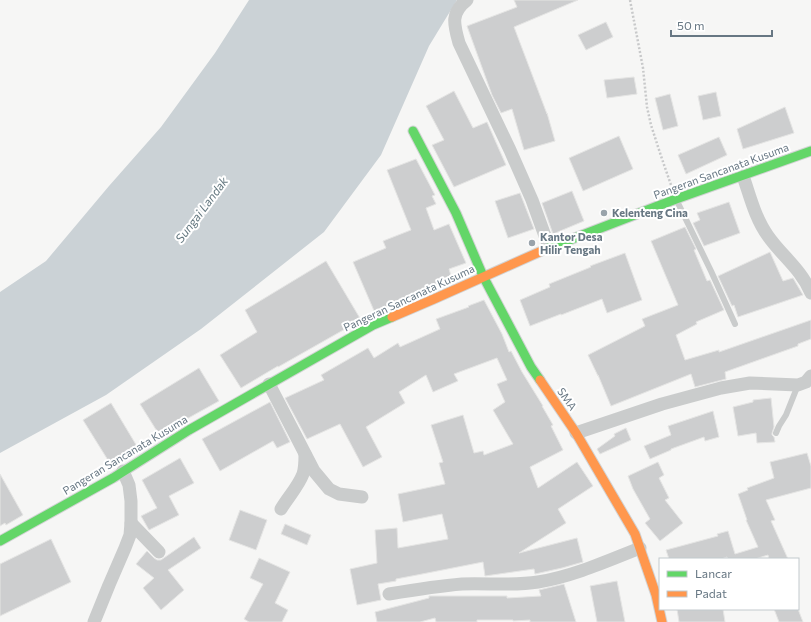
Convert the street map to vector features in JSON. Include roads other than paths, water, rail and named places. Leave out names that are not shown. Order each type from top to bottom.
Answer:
[{"type":"street","points":[[467,0],[461,4],[454,16],[454,25],[459,43],[510,150],[532,200],[550,247]]},
{"type":"street","name":"SMA","points":[[413,132],[456,213],[483,276],[530,367],[576,433],[635,534],[656,595],[659,608]]},
{"type":"street","name":"Pangeran Sancanata Kusuma","points":[[0,541],[84,495],[189,430],[373,325],[550,247],[676,199],[811,151]]},
{"type":"street","points":[[743,176],[753,206],[762,226],[776,246],[803,276],[811,293]]},
{"type":"street","points":[[576,433],[662,404],[721,388],[750,383],[798,385],[806,382],[811,376]]},
{"type":"street","points":[[269,384],[314,471],[329,488],[339,494],[362,497]]},
{"type":"street","points":[[281,509],[303,473],[305,454]]},
{"type":"street","points":[[94,622],[130,535],[131,502],[129,485],[118,475]]},
{"type":"street","points":[[131,523],[159,552]]},
{"type":"street","points":[[389,594],[448,585],[521,584],[539,582],[580,572],[640,548]]},
{"type":"street","name":"SMA","points":[[659,610],[662,622]]},
{"type":"lane","points":[[676,199],[735,324]]},
{"type":"lane","points":[[776,433],[786,415],[798,385]]},
{"type":"water","name":"Sungai Landak","points":[[249,0],[457,0],[429,46],[381,155],[324,232],[201,329],[106,395],[0,453],[0,292],[46,261],[161,127],[215,53]]},
{"type":"place","name":"Kelenteng Cina","points":[[604,213]]},
{"type":"place","name":"Kantor Desa Hilir Tengah","points":[[532,243]]}]
